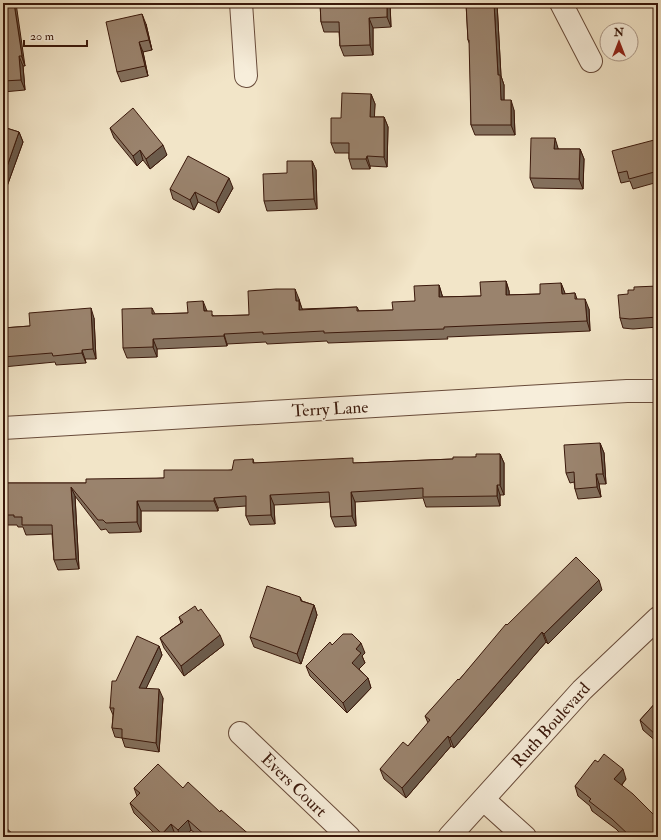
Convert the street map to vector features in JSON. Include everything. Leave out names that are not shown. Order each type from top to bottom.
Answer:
[{"type":"street","points":[[241,3],[246,76]]},
{"type":"street","points":[[561,3],[592,61]]},
{"type":"street","name":"Terry Lane","points":[[3,428],[619,391],[658,391]]},
{"type":"street","name":"Ruth Boulevard","points":[[449,837],[582,690],[658,618]]},
{"type":"street","name":"Evers Court","points":[[240,733],[349,837]]},
{"type":"street","points":[[484,800],[525,837]]},
{"type":"building","points":[[3,3],[14,3],[22,56],[19,56],[21,80],[3,81]]},
{"type":"building","points":[[320,3],[387,3],[387,17],[369,18],[370,45],[340,46],[339,22],[321,22]]},
{"type":"building","points":[[466,3],[494,3],[501,100],[511,100],[511,125],[471,125],[469,40]]},
{"type":"building","points":[[142,14],[149,40],[139,42],[145,66],[117,72],[106,22]]},
{"type":"building","points":[[342,93],[371,94],[370,117],[384,117],[384,157],[367,156],[366,159],[349,159],[349,143],[331,143],[331,118],[341,118]]},
{"type":"building","points":[[133,108],[163,145],[146,159],[140,150],[133,156],[110,128]]},
{"type":"building","points":[[3,127],[19,132],[3,178]]},
{"type":"building","points":[[531,138],[555,138],[554,149],[580,149],[579,179],[530,178]]},
{"type":"building","points":[[658,139],[658,171],[629,179],[627,171],[618,173],[612,151]]},
{"type":"building","points":[[188,156],[229,178],[216,203],[195,192],[190,200],[170,189]]},
{"type":"building","points":[[287,161],[312,161],[314,199],[264,201],[263,174],[287,173]]},
{"type":"building","points":[[506,281],[506,295],[540,294],[540,284],[561,283],[562,294],[575,293],[575,299],[585,299],[587,321],[444,327],[444,329],[324,333],[324,331],[224,334],[224,336],[153,339],[153,347],[123,348],[122,309],[152,308],[152,314],[188,313],[187,302],[203,301],[204,311],[212,311],[212,316],[249,315],[248,291],[295,289],[296,301],[299,301],[299,310],[357,307],[357,311],[393,310],[392,302],[415,301],[414,286],[439,285],[439,297],[481,296],[480,282]]},
{"type":"building","points":[[658,286],[658,317],[630,319],[620,318],[618,295],[628,294],[628,290],[634,290],[634,287]]},
{"type":"building","points":[[91,308],[93,349],[82,350],[82,353],[53,356],[52,353],[3,357],[3,328],[30,326],[29,313]]},
{"type":"building","points":[[600,443],[603,474],[596,474],[597,487],[575,489],[574,472],[566,473],[564,445]]},
{"type":"building","points":[[476,454],[500,454],[500,485],[497,485],[497,496],[423,497],[423,488],[351,492],[352,516],[331,517],[329,492],[270,495],[271,515],[246,516],[246,496],[214,498],[214,501],[137,501],[137,522],[106,523],[103,520],[98,520],[71,487],[76,559],[54,560],[52,525],[22,525],[22,517],[3,515],[3,483],[86,483],[86,479],[164,478],[164,470],[232,470],[234,460],[253,459],[253,463],[353,458],[353,463],[453,459],[453,457],[476,457]]},
{"type":"building","points":[[576,557],[599,580],[544,634],[542,632],[450,738],[448,736],[402,788],[380,769],[403,742],[408,746],[430,720],[425,716],[458,679],[459,680],[506,624],[507,625]]},
{"type":"building","points":[[267,586],[300,597],[301,601],[314,605],[297,654],[250,637]]},
{"type":"building","points":[[195,606],[198,611],[201,609],[220,635],[181,666],[160,638],[183,622],[179,617]]},
{"type":"building","points":[[343,634],[352,634],[361,643],[356,649],[361,653],[352,663],[368,678],[343,703],[306,666],[330,642],[332,645]]},
{"type":"building","points":[[137,636],[159,646],[139,688],[159,689],[156,743],[122,738],[122,729],[112,728],[114,708],[110,708],[112,681],[116,681]]},
{"type":"building","points":[[658,700],[658,737],[640,720]]},
{"type":"building","points":[[604,754],[623,769],[614,779],[633,794],[658,819],[658,837],[631,837],[612,819],[589,801],[591,799],[575,786],[595,760],[598,762]]},
{"type":"building","points":[[158,764],[183,788],[188,782],[220,812],[221,810],[252,837],[207,837],[188,820],[178,830],[171,824],[162,834],[130,803],[140,793],[134,788]]},
{"type":"building","points":[[3,825],[16,837],[3,837]]}]
